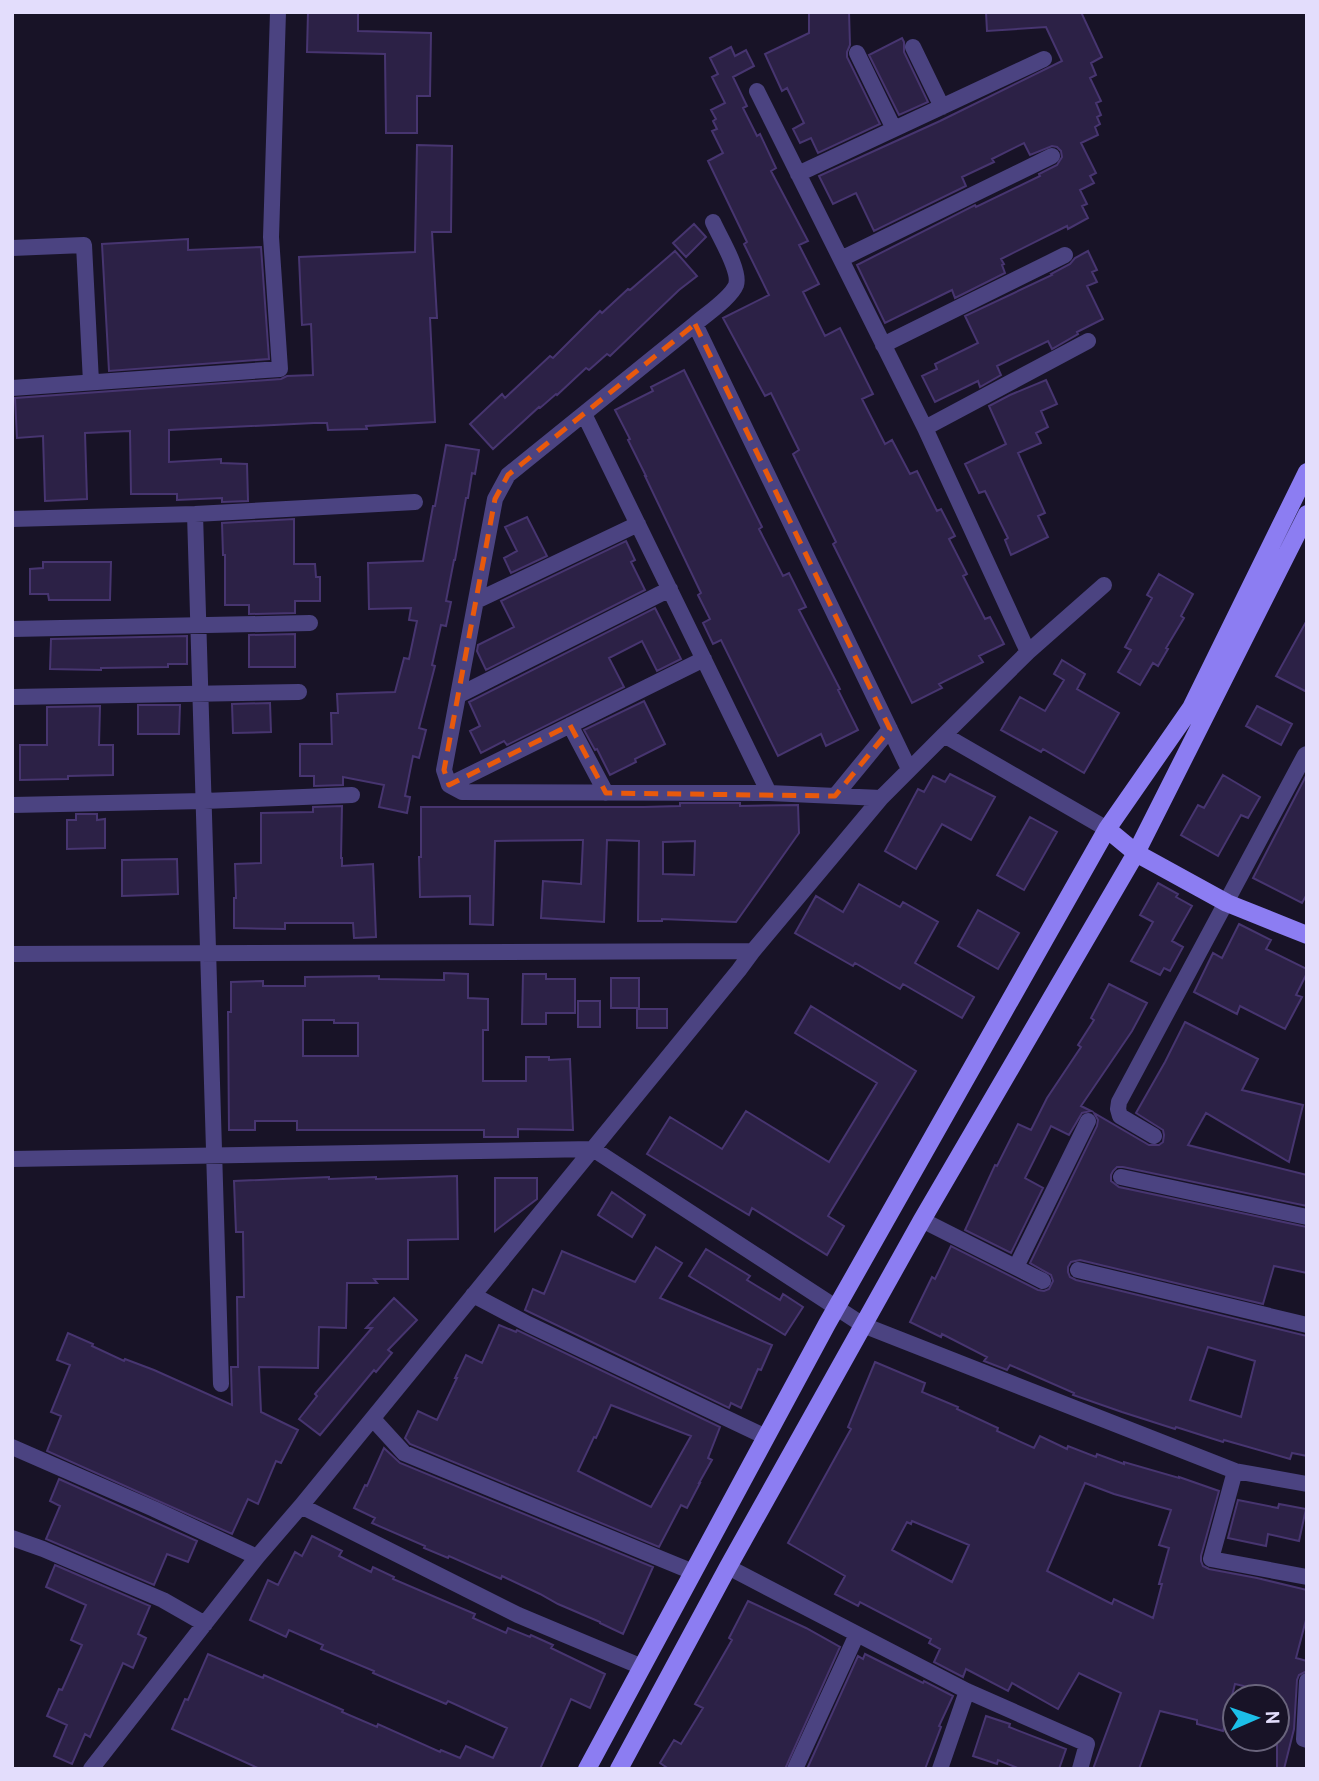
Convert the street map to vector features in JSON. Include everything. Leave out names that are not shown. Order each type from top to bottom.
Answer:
[{"type":"street","points":[[12,388],[280,369],[271,237],[278,12]]},
{"type":"street","points":[[913,47],[942,107]]},
{"type":"street","points":[[858,53],[894,129]]},
{"type":"street","points":[[798,174],[1044,59]]},
{"type":"street","points":[[757,91],[925,428],[1028,652]]},
{"type":"street","points":[[841,260],[1052,156]]},
{"type":"street","points":[[713,222],[736,273],[737,284],[730,293],[508,475],[495,499],[444,770],[449,785],[462,792],[769,793],[881,798]]},
{"type":"street","points":[[12,248],[85,245],[91,382]]},
{"type":"street","points":[[883,345],[1065,255]]},
{"type":"street","points":[[695,324],[909,769]]},
{"type":"street","points":[[925,428],[1088,341]]},
{"type":"street","points":[[584,414],[769,793]]},
{"type":"street","points":[[587,1769],[836,1308],[1107,829],[1191,708],[1307,472]]},
{"type":"street","points":[[12,519],[195,514],[415,502]]},
{"type":"street","points":[[195,514],[221,1384]]},
{"type":"street","points":[[619,1769],[728,1567],[922,1220],[1136,853],[1307,514]]},
{"type":"street","points":[[476,601],[638,524]]},
{"type":"street","points":[[91,1769],[257,1557],[881,798],[1028,652],[1104,585]]},
{"type":"street","points":[[458,695],[670,589]]},
{"type":"street","points":[[12,629],[310,623]]},
{"type":"street","points":[[449,785],[704,659]]},
{"type":"street","points":[[12,697],[299,692]]},
{"type":"street","points":[[570,725],[606,793]]},
{"type":"street","points":[[835,796],[890,729]]},
{"type":"street","points":[[944,736],[1107,829],[1136,853],[1227,903],[1307,935]]},
{"type":"street","points":[[1154,1136],[1120,1116],[1119,1102],[1307,754]]},
{"type":"street","points":[[12,805],[352,795]]},
{"type":"street","points":[[12,954],[753,951]]},
{"type":"street","points":[[1016,1267],[1088,1121]]},
{"type":"street","points":[[12,1159],[593,1149],[863,1325],[1235,1471],[1307,1484]]},
{"type":"street","points":[[1121,1177],[1307,1217]]},
{"type":"street","points":[[922,1220],[1043,1280]]},
{"type":"street","points":[[1078,1270],[1307,1325]]},
{"type":"street","points":[[473,1295],[528,1324],[766,1437]]},
{"type":"street","points":[[373,1419],[404,1453],[693,1572]]},
{"type":"street","points":[[12,1447],[257,1557]]},
{"type":"street","points":[[1235,1471],[1211,1559],[1307,1577]]},
{"type":"street","points":[[301,1506],[517,1615],[642,1667]]},
{"type":"street","points":[[12,1538],[163,1600],[205,1624]]},
{"type":"street","points":[[728,1567],[967,1691],[1087,1744],[1080,1769]]},
{"type":"street","points":[[795,1769],[857,1634]]},
{"type":"street","points":[[1307,1681],[1304,1739],[1307,1740]]},
{"type":"street","points":[[940,1769],[967,1691]]},
{"type":"highlighted area","points":[[695,324],[890,729],[835,796],[606,793],[570,725],[449,785],[444,770],[495,499],[508,475]]},
{"type":"building","points":[[308,12],[358,12],[358,31],[431,33],[430,96],[417,96],[417,133],[386,133],[385,54],[307,52]]},
{"type":"building","points":[[809,12],[849,12],[850,45],[847,57],[880,124],[818,153],[811,138],[800,143],[793,129],[804,123],[787,88],[782,91],[765,54],[809,33]]},
{"type":"building","points":[[986,12],[1081,12],[1102,57],[1091,63],[1096,75],[1090,78],[1101,101],[1096,103],[1101,115],[1097,117],[1100,124],[1095,127],[1098,135],[1081,143],[1096,173],[1090,176],[1094,183],[1080,190],[1087,204],[1082,206],[1088,218],[1001,259],[1005,273],[955,298],[952,290],[885,323],[857,265],[975,205],[976,207],[1040,176],[1039,174],[1057,165],[1062,157],[1061,151],[1052,146],[1030,155],[1024,143],[992,159],[994,162],[962,177],[966,186],[874,231],[856,193],[833,204],[819,176],[1062,61],[1046,27],[987,31]]},
{"type":"building","points":[[902,38],[904,52],[928,102],[899,115],[869,55]]},
{"type":"building","points":[[731,47],[735,56],[746,50],[754,66],[733,77],[747,106],[743,108],[757,136],[760,134],[776,168],[771,171],[808,241],[799,245],[819,284],[803,292],[825,336],[840,328],[873,394],[862,399],[885,444],[892,440],[910,474],[917,471],[937,511],[941,509],[955,536],[949,539],[967,574],[963,576],[985,619],[990,617],[1004,644],[979,656],[983,662],[939,684],[942,688],[912,703],[833,544],[836,542],[793,454],[799,450],[771,393],[765,396],[723,318],[769,295],[708,161],[723,153],[712,131],[717,129],[711,110],[725,103],[712,77],[718,74],[710,58]]},
{"type":"building","points":[[417,145],[452,146],[451,232],[432,232],[437,318],[430,318],[435,422],[366,426],[367,429],[328,430],[327,423],[314,423],[169,430],[169,462],[221,459],[221,463],[247,464],[248,501],[222,502],[222,498],[177,500],[177,494],[131,494],[130,431],[85,433],[87,499],[45,501],[43,436],[17,438],[15,398],[313,375],[311,324],[302,325],[299,257],[415,252]]},
{"type":"building","points":[[694,224],[706,237],[686,257],[673,243]]},
{"type":"building","points":[[188,239],[188,250],[261,247],[269,359],[109,371],[102,244]]},
{"type":"building","points":[[675,251],[697,276],[610,356],[607,354],[589,370],[586,368],[493,449],[470,424],[502,394],[505,398],[550,356],[553,358],[600,311],[602,313]]},
{"type":"building","points":[[1088,251],[1097,270],[1092,272],[1097,282],[1087,286],[1103,319],[1052,349],[1048,341],[997,366],[1001,375],[980,387],[978,381],[935,402],[922,376],[937,369],[935,364],[978,343],[965,316],[1052,275]]},
{"type":"building","points":[[684,370],[762,527],[759,529],[783,576],[789,573],[806,607],[799,610],[858,730],[826,746],[821,734],[778,756],[721,640],[713,644],[703,623],[710,619],[698,595],[701,593],[615,410],[653,391],[651,387]]},
{"type":"building","points":[[1046,380],[1057,404],[1041,411],[1048,427],[1036,433],[1041,443],[1018,453],[1045,513],[1038,516],[1048,537],[1011,555],[1005,540],[1008,538],[985,491],[979,493],[965,464],[1006,444],[989,406]]},
{"type":"building","points":[[446,445],[479,450],[475,474],[472,473],[466,498],[446,601],[451,602],[446,626],[441,625],[432,665],[435,666],[419,728],[426,730],[419,758],[413,756],[405,796],[410,797],[407,813],[379,807],[384,785],[343,777],[343,785],[314,786],[314,776],[300,776],[300,744],[332,744],[331,713],[338,713],[337,694],[395,692],[404,658],[409,659],[417,621],[409,620],[411,608],[369,609],[368,563],[423,561]]},
{"type":"building","points":[[527,517],[547,556],[511,573],[504,558],[517,551],[505,527]]},
{"type":"building","points":[[294,519],[294,564],[315,564],[316,577],[320,577],[320,601],[295,601],[295,613],[249,614],[249,605],[225,605],[222,523]]},
{"type":"building","points":[[626,541],[635,560],[631,562],[645,590],[486,670],[477,651],[478,645],[514,627],[501,601]]},
{"type":"building","points":[[43,562],[111,562],[110,600],[49,600],[48,594],[30,594],[30,569],[43,568]]},
{"type":"building","points":[[1159,574],[1193,594],[1181,616],[1184,618],[1166,648],[1168,649],[1158,666],[1153,663],[1140,685],[1118,672],[1131,650],[1125,647],[1152,598],[1147,595]]},
{"type":"building","points":[[655,608],[681,659],[657,671],[642,641],[609,658],[624,687],[507,745],[504,741],[481,753],[470,731],[480,726],[469,702]]},
{"type":"building","points":[[1307,620],[1307,692],[1276,676]]},
{"type":"building","points":[[295,634],[295,667],[249,667],[249,635]]},
{"type":"building","points":[[187,636],[187,664],[101,670],[50,669],[51,639]]},
{"type":"building","points":[[1062,660],[1085,674],[1077,689],[1119,713],[1084,773],[1043,749],[1041,752],[1001,730],[1020,697],[1045,711],[1064,680],[1054,674]]},
{"type":"building","points":[[644,701],[665,744],[610,775],[584,730]]},
{"type":"building","points":[[270,703],[271,732],[233,733],[232,704]]},
{"type":"building","points":[[138,705],[180,705],[179,734],[138,734]]},
{"type":"building","points":[[100,706],[99,745],[113,745],[113,775],[20,780],[20,745],[47,745],[47,707]]},
{"type":"building","points":[[1257,706],[1292,724],[1281,745],[1246,726]]},
{"type":"building","points":[[950,774],[995,797],[971,840],[942,824],[916,869],[885,851],[918,789],[924,792],[933,776],[945,782]]},
{"type":"building","points":[[1307,774],[1307,894],[1302,903],[1253,878]]},
{"type":"building","points":[[1223,775],[1260,797],[1248,818],[1241,815],[1218,856],[1181,835],[1198,805],[1204,808]]},
{"type":"building","points":[[680,803],[798,805],[799,833],[736,922],[662,919],[638,921],[639,841],[607,840],[604,922],[541,918],[543,881],[581,884],[583,840],[495,841],[493,925],[470,924],[470,896],[420,897],[421,807],[680,806]],"holes":[[[695,841],[694,875],[663,874],[663,842]]]},
{"type":"building","points":[[342,806],[342,866],[373,864],[376,937],[354,938],[353,923],[285,923],[285,929],[234,928],[235,864],[261,863],[261,813],[313,812],[313,807]]},
{"type":"building","points":[[76,814],[97,814],[97,820],[105,819],[105,848],[67,849],[67,820],[76,820]]},
{"type":"building","points":[[1030,817],[1057,832],[1024,890],[997,875]]},
{"type":"building","points":[[177,859],[178,894],[122,896],[122,860]]},
{"type":"building","points":[[1158,883],[1192,906],[1172,941],[1183,947],[1170,971],[1164,968],[1160,975],[1131,961],[1153,922],[1140,915]]},
{"type":"building","points":[[859,884],[900,907],[903,902],[938,922],[915,963],[974,997],[962,1018],[903,984],[900,989],[795,933],[816,896],[843,912]]},
{"type":"building","points":[[978,910],[1019,933],[998,969],[958,946]]},
{"type":"building","points":[[1239,924],[1271,940],[1266,949],[1307,969],[1296,995],[1302,997],[1285,1029],[1240,1006],[1237,1014],[1194,992],[1213,953],[1222,958]]},
{"type":"building","points":[[444,973],[468,974],[468,998],[488,999],[488,1030],[483,1030],[483,1081],[526,1081],[526,1057],[570,1059],[573,1130],[518,1129],[518,1137],[484,1137],[484,1130],[297,1130],[297,1121],[255,1121],[255,1130],[229,1130],[228,1012],[231,1012],[231,982],[263,981],[263,986],[305,986],[305,977],[379,976],[379,979],[444,980]],"holes":[[[303,1020],[334,1020],[334,1023],[358,1023],[358,1056],[303,1056]]]},
{"type":"building","points":[[523,974],[546,974],[546,979],[575,979],[575,1013],[546,1013],[546,1024],[522,1024]]},
{"type":"building","points":[[611,978],[639,978],[639,1008],[611,1008]]},
{"type":"building","points":[[1109,984],[1147,1003],[1132,1031],[1081,1106],[1091,1111],[1082,1113],[1069,1135],[1051,1126],[1025,1178],[1043,1188],[1011,1253],[965,1230],[995,1165],[997,1166],[1018,1124],[1031,1130],[1047,1098],[1081,1047],[1078,1045],[1094,1020],[1091,1018]]},
{"type":"building","points":[[578,1001],[600,1001],[600,1027],[578,1027]]},
{"type":"building","points":[[811,1006],[916,1071],[828,1216],[844,1226],[827,1255],[752,1208],[749,1215],[647,1154],[670,1117],[722,1149],[746,1111],[829,1162],[877,1083],[795,1033]]},
{"type":"building","points":[[637,1009],[667,1009],[667,1028],[637,1028]]},
{"type":"building","points":[[1185,1022],[1258,1059],[1242,1090],[1303,1105],[1289,1162],[1206,1113],[1188,1145],[1307,1175],[1307,1206],[1123,1167],[1117,1167],[1113,1171],[1111,1181],[1119,1187],[1307,1227],[1307,1273],[1274,1266],[1263,1304],[1080,1260],[1071,1262],[1068,1272],[1070,1277],[1076,1280],[1307,1336],[1307,1456],[1292,1453],[1290,1459],[1122,1412],[1073,1395],[1074,1393],[1010,1365],[1007,1370],[984,1361],[987,1357],[942,1334],[941,1337],[910,1322],[951,1246],[1038,1290],[1049,1289],[1053,1281],[1051,1275],[1030,1263],[1097,1126],[1098,1120],[1094,1113],[1149,1145],[1159,1145],[1163,1142],[1163,1130],[1136,1113]],"holes":[[[1208,1347],[1255,1361],[1241,1417],[1190,1400]]]},
{"type":"building","points":[[457,1176],[458,1239],[408,1240],[408,1279],[374,1279],[377,1283],[347,1283],[346,1328],[319,1327],[318,1368],[259,1367],[261,1412],[298,1430],[281,1463],[276,1461],[258,1504],[248,1499],[232,1534],[47,1451],[61,1416],[51,1412],[70,1365],[57,1360],[68,1333],[124,1361],[125,1359],[154,1370],[232,1405],[231,1367],[238,1367],[237,1297],[244,1297],[243,1232],[236,1232],[234,1181]]},
{"type":"building","points":[[495,1178],[537,1178],[537,1199],[495,1231]]},
{"type":"building","points":[[612,1192],[645,1215],[632,1237],[598,1215]]},
{"type":"building","points":[[656,1247],[682,1263],[660,1298],[772,1345],[741,1408],[731,1403],[729,1408],[525,1310],[533,1289],[544,1294],[562,1251],[635,1282]]},
{"type":"building","points":[[706,1249],[750,1276],[747,1280],[780,1300],[783,1294],[803,1307],[785,1335],[689,1276]]},
{"type":"building","points":[[394,1298],[417,1320],[388,1350],[392,1353],[376,1372],[374,1370],[320,1435],[299,1419],[317,1396],[315,1394],[372,1328],[366,1328]]},
{"type":"building","points":[[499,1325],[516,1332],[517,1330],[720,1427],[708,1458],[712,1460],[687,1508],[681,1505],[659,1547],[410,1444],[405,1438],[418,1411],[437,1420],[466,1355],[482,1363]],"holes":[[[611,1405],[691,1436],[651,1507],[578,1471]]]},
{"type":"building","points":[[875,1362],[925,1383],[922,1392],[958,1407],[957,1409],[998,1428],[997,1431],[1034,1448],[1040,1436],[1067,1449],[1068,1446],[1096,1457],[1097,1454],[1219,1491],[1201,1556],[1203,1566],[1307,1590],[1307,1616],[1296,1658],[1307,1661],[1307,1671],[1299,1675],[1297,1680],[1291,1741],[1291,1683],[1221,1683],[1221,1730],[1197,1724],[1197,1720],[1160,1711],[1139,1769],[1093,1769],[1121,1693],[1079,1673],[1058,1709],[1012,1683],[1008,1691],[966,1669],[963,1677],[934,1662],[940,1649],[929,1643],[931,1639],[860,1602],[858,1606],[835,1594],[845,1576],[788,1543],[851,1429],[848,1427]],"holes":[[[1085,1483],[1171,1510],[1159,1545],[1169,1548],[1153,1618],[1114,1599],[1112,1604],[1047,1571]],[[912,1521],[969,1545],[952,1582],[892,1550],[907,1522],[911,1524]]]},
{"type":"building","points":[[384,1448],[400,1463],[653,1567],[623,1634],[502,1576],[501,1579],[449,1556],[448,1558],[372,1523],[375,1518],[354,1508]]},
{"type":"building","points":[[59,1479],[197,1541],[188,1562],[167,1554],[154,1585],[46,1539],[60,1506],[50,1501]]},
{"type":"building","points":[[1238,1500],[1278,1508],[1279,1504],[1306,1509],[1299,1541],[1268,1534],[1266,1546],[1228,1538]]},
{"type":"building","points":[[312,1536],[342,1551],[339,1556],[371,1572],[373,1567],[394,1577],[393,1579],[475,1614],[473,1618],[506,1633],[508,1628],[530,1637],[531,1635],[553,1645],[551,1648],[605,1674],[590,1708],[571,1699],[540,1769],[260,1769],[172,1729],[208,1654],[263,1678],[264,1675],[343,1710],[342,1712],[377,1727],[378,1724],[440,1752],[441,1750],[460,1758],[466,1746],[493,1758],[507,1728],[448,1701],[446,1704],[373,1673],[374,1671],[321,1649],[323,1645],[289,1630],[286,1637],[250,1620],[268,1580],[278,1585],[295,1552],[302,1556]]},
{"type":"building","points":[[55,1565],[150,1606],[138,1634],[146,1638],[133,1668],[123,1663],[90,1737],[85,1734],[72,1764],[54,1756],[67,1725],[47,1716],[82,1645],[71,1640],[86,1605],[46,1587]]},
{"type":"building","points":[[748,1601],[840,1647],[785,1769],[669,1769],[660,1763],[674,1740],[681,1744],[703,1708],[695,1704],[732,1640],[729,1638]]},
{"type":"building","points":[[865,1654],[953,1696],[939,1726],[941,1727],[925,1769],[807,1769],[858,1656],[863,1659]]},
{"type":"building","points":[[986,1716],[1066,1749],[1059,1769],[1020,1769],[998,1760],[997,1764],[973,1756]]},
{"type":"building","points":[[1277,1753],[1288,1753],[1284,1769],[1277,1769]]}]
